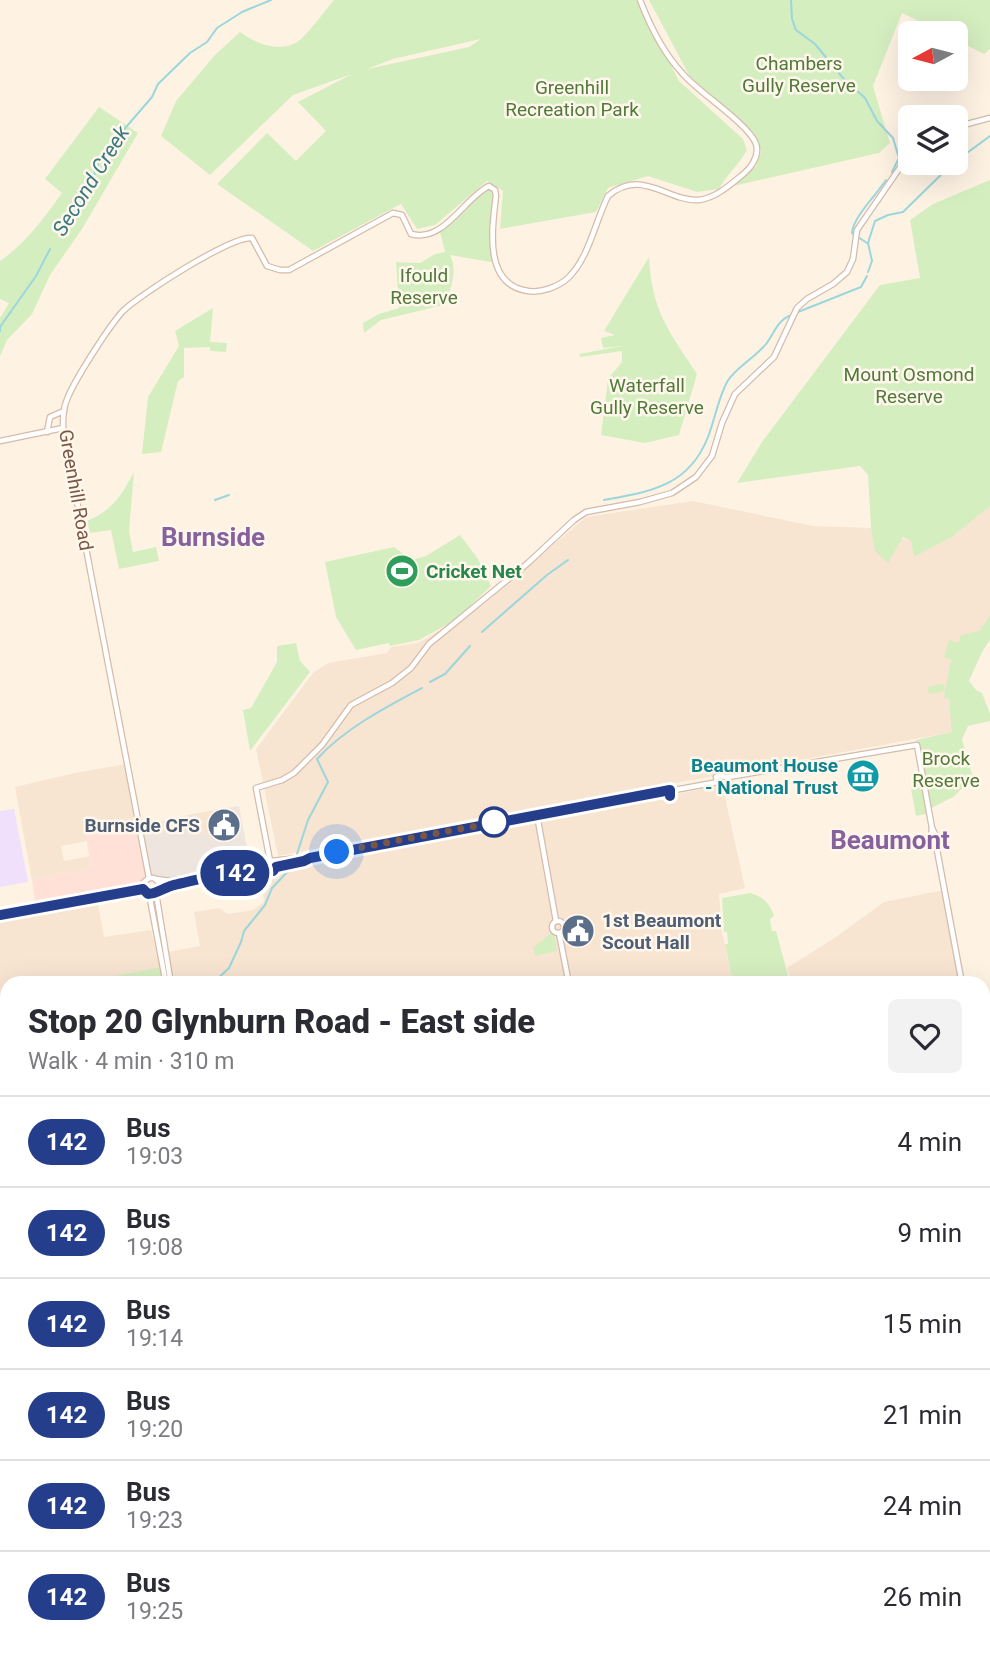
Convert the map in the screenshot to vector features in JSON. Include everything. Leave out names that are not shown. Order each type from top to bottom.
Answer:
[{"type":"street","name":"Greenhill Road","points":[[149,878],[63,428],[64,411],[74,385],[122,312],[201,259],[236,240],[252,239],[267,266],[289,270],[393,214],[402,215],[411,234],[420,236],[433,232],[489,186],[495,190],[496,196],[492,236],[498,270],[510,284],[537,292],[562,282],[573,272],[608,196],[615,191],[643,184],[696,200],[712,196],[731,184],[754,162],[757,152],[755,143],[683,74],[661,43],[640,0]]},
{"type":"street","points":[[968,124],[990,118]]},
{"type":"street","points":[[148,894],[172,886],[256,869],[274,870],[256,788],[282,780],[294,773],[322,745],[351,705],[392,683],[411,668],[429,644],[528,563],[574,520],[586,512],[672,493],[702,471],[712,456],[722,423],[735,394],[774,357],[797,308],[807,299],[834,284],[847,272],[853,259],[855,236],[898,171]]},
{"type":"street","points":[[47,432],[51,417],[64,411]]},
{"type":"street","points":[[0,441],[63,428]]},
{"type":"street","points":[[143,889],[144,881],[149,878],[176,880],[272,863],[304,861],[537,814],[917,745],[937,838],[961,976]]},
{"type":"street","points":[[905,747],[915,751],[920,762]]},
{"type":"street","points":[[537,814],[556,921],[564,925],[559,933],[567,976]]},
{"type":"street","points":[[156,879],[159,886],[157,891],[167,976]]},
{"type":"street","points":[[143,889],[148,894],[166,976]]},
{"type":"street","points":[[0,915],[143,889]]},
{"type":"shaded area","points":[[693,501],[813,526],[871,528],[911,541],[914,557],[952,537],[990,506],[990,615],[944,698],[949,699],[953,732],[278,856],[256,749],[313,673],[328,663],[387,653],[391,647],[418,643],[483,605],[586,517]]},
{"type":"shaded area","points":[[127,764],[139,829],[111,834],[108,821],[84,823],[87,841],[61,846],[64,861],[90,856],[92,869],[32,880],[15,787]]},
{"type":"shaded area","points":[[719,786],[723,788],[745,888],[719,894],[722,932],[731,976],[0,976],[0,921],[98,904],[104,937],[151,930],[157,954],[200,946],[194,912],[219,908],[228,914],[253,910],[264,902],[261,874]]},
{"type":"shaded area","points":[[239,806],[249,859],[208,866],[209,872],[172,879],[149,878],[138,826],[193,814],[196,835],[219,831],[215,810]]},
{"type":"shaded area","points":[[14,809],[28,882],[0,887],[0,811]]},
{"type":"shaded area","points":[[215,810],[219,831],[196,835],[193,814]]},
{"type":"shaded area","points":[[107,819],[111,834],[139,829],[149,878],[146,879],[143,889],[95,893],[35,903],[32,880],[91,869],[84,823]]},
{"type":"shaded area","points":[[944,890],[961,976],[790,976],[787,968],[884,902]]},
{"type":"green space","name":"Greenhill Recreation Park","points":[[334,0],[637,0],[679,81],[743,139],[747,150],[719,189],[697,192],[648,176],[608,188],[596,212],[500,229],[503,191],[487,181],[435,225],[417,229],[401,204],[313,251],[217,184],[267,133],[296,161],[326,131],[298,102],[352,74],[293,95],[210,175],[161,136],[176,101],[215,55],[240,32],[267,45],[290,45],[305,35]],"holes":[[[481,39],[469,47],[367,69],[393,59]]]},
{"type":"green space","name":"Chambers Gully Reserve","points":[[649,0],[990,0],[990,49],[984,54],[968,46],[968,21],[918,21],[902,13],[873,86],[890,143],[879,153],[733,186],[756,166],[761,152],[754,133],[690,77]]},
{"type":"green space","points":[[99,107],[138,133],[82,229],[50,275],[32,314],[7,340],[0,356],[0,318],[9,303],[0,299],[0,261],[26,238],[62,193],[45,179]]},
{"type":"green space","name":"Mount Osmond Reserve","points":[[990,180],[990,506],[952,537],[914,557],[911,541],[903,537],[888,563],[875,551],[868,475],[860,466],[737,483],[762,442],[880,285],[920,278],[910,220],[933,204]]},
{"type":"green space","name":"Ifould Reserve","points":[[486,186],[495,190],[493,226],[496,263],[450,255],[453,274],[444,305],[381,320],[364,333],[363,323],[379,314],[399,308],[396,262],[420,263],[435,254],[445,252],[439,228]]},
{"type":"green space","name":"Waterfall Gully Reserve","points":[[649,257],[654,292],[663,319],[697,374],[679,435],[645,443],[601,435],[608,379],[622,362],[622,351],[580,357],[579,354],[622,346],[603,348],[601,338],[615,335],[604,331]]},
{"type":"green space","points":[[213,308],[210,342],[227,343],[226,352],[210,351],[210,347],[184,348],[184,377],[178,381],[161,452],[142,454],[148,397],[179,346],[175,331]]},
{"type":"green space","points":[[134,472],[129,531],[133,552],[156,547],[159,561],[119,569],[111,530],[90,533],[87,521],[115,501]]},
{"type":"green space","points":[[460,535],[478,559],[491,586],[454,621],[419,640],[356,650],[336,617],[325,562],[394,547],[412,560],[426,556]]},
{"type":"green space","name":"Brock Reserve","points":[[990,615],[990,640],[969,681],[982,693],[990,721],[968,726],[962,739],[973,778],[953,797],[929,809],[930,813],[916,816],[911,789],[925,786],[916,740],[952,732],[949,699],[944,698],[951,660],[944,657],[949,640],[958,643],[961,635],[980,631]]},
{"type":"green space","points":[[296,643],[300,661],[310,672],[250,751],[243,710],[251,708],[277,662],[277,646]]},
{"type":"green space","points":[[943,684],[945,691],[929,694],[927,687]]},
{"type":"green space","points":[[750,893],[765,901],[774,916],[770,919],[772,931],[776,931],[788,976],[732,976],[725,944],[728,944],[727,932],[724,932],[722,898]]},
{"type":"green space","points":[[554,933],[557,951],[535,956],[533,948]]},
{"type":"green space","points":[[162,967],[164,976],[115,976]]},
{"type":"waterway","name":"Second Creek","points":[[58,231],[85,197],[102,155],[152,97],[158,84],[190,53],[207,42],[217,28],[242,12],[271,0]]},
{"type":"waterway","points":[[791,0],[792,19],[796,30],[815,44],[843,78],[865,98],[877,121],[893,138],[899,158],[892,172]]},
{"type":"waterway","points":[[968,152],[990,136]]},
{"type":"waterway","points":[[868,272],[872,261],[868,243],[875,221],[903,212],[941,175]]},
{"type":"waterway","points":[[867,243],[852,233],[853,227],[886,180]]},
{"type":"waterway","name":"Second Creek","points":[[0,331],[0,327],[36,276],[50,249]]},
{"type":"waterway","points":[[798,312],[861,287],[867,276]]},
{"type":"waterway","points":[[604,500],[637,494],[666,484],[690,466],[708,437],[727,382],[762,349],[779,324],[789,316]]},
{"type":"waterway","points":[[215,500],[229,495]]},
{"type":"waterway","points":[[482,632],[568,560]]},
{"type":"waterway","points":[[430,682],[445,674],[470,646]]},
{"type":"waterway","points":[[297,854],[308,820],[328,782],[317,759],[353,728],[422,688]]},
{"type":"waterway","points":[[220,976],[229,968],[244,931],[265,905],[272,888],[293,866]]},
{"type":"bus line","name":"142","points":[[0,915],[143,889],[148,894],[153,894],[158,890],[208,878],[256,869],[273,871],[276,867],[310,858],[670,790],[670,796]]},
{"type":"place","name":"Cricket Net","points":[[402,571]]},
{"type":"place","name":"Beaumont House - National Trust","points":[[863,776]]},
{"type":"place","name":"Burnside CFS","points":[[224,825]]},
{"type":"place","name":"1st Beaumont Scout Hall","points":[[578,931]]},
{"type":"district","name":"Burnside","points":[[213,537]]},
{"type":"district","name":"Beaumont","points":[[890,840]]},
{"type":"route","points":[[337,852],[502,821],[494,822]]}]
